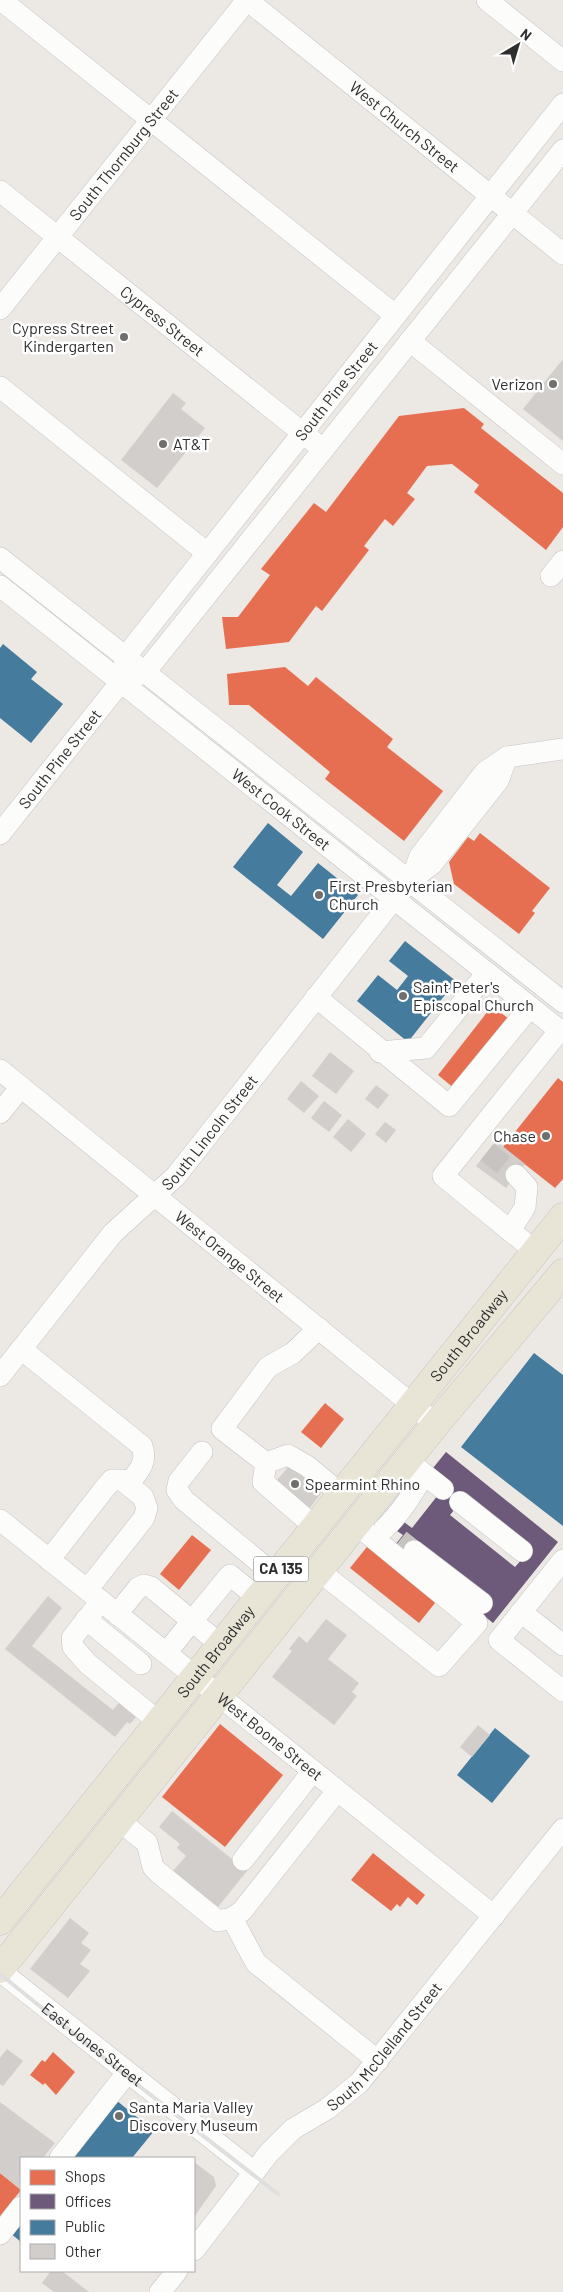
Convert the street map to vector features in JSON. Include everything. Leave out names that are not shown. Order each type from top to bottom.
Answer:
[{"type":"main road","name":"South Broadway","points":[[0,1922],[220,1644],[563,1217]]},
{"type":"main road","name":"South Broadway","points":[[0,1970],[318,1570],[383,1531],[436,1424],[563,1273]]},
{"type":"street","points":[[2,0],[150,121],[395,315]]},
{"type":"street","name":"South Thornburg Street","points":[[0,308],[247,0]]},
{"type":"street","name":"West Church Street","points":[[247,0],[563,254]]},
{"type":"street","points":[[487,0],[563,61]]},
{"type":"street","name":"South Pine Street","points":[[0,834],[120,683],[126,656],[563,104]]},
{"type":"street","name":"South Pine Street","points":[[120,683],[146,671],[325,450],[563,150]]},
{"type":"street","name":"Cypress Street","points":[[0,191],[325,450]]},
{"type":"street","points":[[410,341],[563,464]]},
{"type":"street","points":[[0,387],[208,553]]},
{"type":"street","name":"West Cook Street","points":[[0,558],[146,671],[563,1002]]},
{"type":"street","name":"West Cook Street","points":[[0,586],[393,900],[561,1031]]},
{"type":"street","points":[[411,880],[420,856],[486,772],[507,757],[563,750]]},
{"type":"street","points":[[411,880],[432,864],[498,781],[507,757]]},
{"type":"street","name":"South Lincoln Street","points":[[0,1376],[113,1233],[176,1176],[393,900],[411,880]]},
{"type":"street","points":[[380,1052],[426,1048],[487,973]]},
{"type":"street","points":[[316,997],[380,1052],[449,1106],[530,1007]]},
{"type":"street","points":[[536,1251],[443,1176],[479,1146],[561,1031]]},
{"type":"street","name":"West Orange Street","points":[[0,1070],[436,1424]]},
{"type":"street","points":[[0,1113],[21,1087]]},
{"type":"street","points":[[510,1231],[525,1208],[527,1187],[516,1175]]},
{"type":"street","points":[[266,1462],[222,1428],[268,1367],[293,1353],[319,1328]]},
{"type":"street","points":[[21,1349],[142,1446],[145,1454],[143,1466],[128,1484]]},
{"type":"street","points":[[202,1452],[179,1481],[177,1490],[184,1500],[276,1576]]},
{"type":"street","points":[[266,1462],[288,1455],[307,1466],[341,1494]]},
{"type":"street","points":[[266,1462],[263,1482],[315,1527]]},
{"type":"street","points":[[415,1468],[443,1489]]},
{"type":"street","points":[[49,1560],[112,1480],[122,1480],[143,1498],[147,1508],[144,1518],[101,1601],[72,1638],[73,1647],[88,1664],[159,1722]]},
{"type":"street","points":[[460,1502],[522,1550]]},
{"type":"street","name":"West Boone Street","points":[[0,1520],[494,1916]]},
{"type":"street","points":[[383,1531],[482,1603]]},
{"type":"street","points":[[383,1531],[477,1623],[563,1691]]},
{"type":"street","points":[[318,1570],[439,1666],[477,1623]]},
{"type":"street","points":[[499,1640],[521,1612],[559,1572]]},
{"type":"street","points":[[120,1690],[141,1664],[192,1621],[230,1575],[258,1598]]},
{"type":"street","points":[[101,1601],[144,1585],[151,1587],[220,1644]]},
{"type":"street","points":[[521,1612],[563,1646]]},
{"type":"street","points":[[86,1619],[141,1664]]},
{"type":"street","points":[[242,1860],[313,1772]]},
{"type":"street","points":[[118,1820],[146,1844],[154,1868],[218,1921],[232,1918],[242,1911],[337,1791]]},
{"type":"street","name":"South McClelland Street","points":[[195,2249],[254,2172],[293,2129],[328,2109],[359,2083],[563,1829]]},
{"type":"street","points":[[232,1918],[256,1963],[378,2061]]},
{"type":"street","name":"East Jones Street","points":[[0,1970],[254,2172]]},
{"type":"street","points":[[61,2157],[128,2073]]},
{"type":"street","points":[[0,2234],[20,2208]]},
{"type":"street","points":[[160,2292],[176,2272]]},
{"type":"building: Shops","points":[[464,408],[484,424],[481,428],[563,493],[563,527],[546,550],[474,492],[479,485],[452,464],[427,466],[407,493],[415,499],[393,526],[385,519],[364,546],[369,550],[322,611],[316,606],[289,642],[226,649],[222,617],[238,617],[270,575],[261,569],[314,503],[326,512],[399,416]]},
{"type":"building: Shops","points":[[285,667],[308,686],[316,677],[393,739],[387,747],[443,791],[404,841],[325,779],[330,772],[249,705],[229,705],[227,674]]},
{"type":"building: Shops","points":[[480,833],[550,888],[532,911],[535,913],[519,934],[454,884],[449,862],[468,837],[474,841]]},
{"type":"building: Shops","points":[[492,1006],[509,1019],[455,1089],[438,1075]]},
{"type":"building: Shops","points":[[558,1078],[563,1082],[563,1179],[555,1188],[503,1147]]},
{"type":"building: Shops","points":[[325,1403],[344,1419],[321,1448],[301,1432]]},
{"type":"building: Shops","points":[[192,1535],[211,1550],[179,1590],[160,1574]]},
{"type":"building: Shops","points":[[370,1543],[439,1598],[419,1623],[350,1568]]},
{"type":"building: Shops","points":[[220,1724],[283,1775],[225,1847],[162,1797]]},
{"type":"building: Shops","points":[[373,1853],[425,1895],[417,1905],[408,1897],[400,1907],[397,1904],[391,1911],[351,1880]]},
{"type":"building: Shops","points":[[53,2052],[75,2072],[56,2095],[45,2083],[43,2085],[30,2075],[42,2060],[45,2062]]},
{"type":"building: Shops","points":[[0,2173],[20,2189],[20,2191],[0,2217]]},
{"type":"building: Offices","points":[[446,1452],[558,1542],[493,1623],[396,1544],[403,1535],[397,1531],[404,1522],[412,1528],[449,1481],[433,1468]],"holes":[[[466,1495],[532,1548],[515,1567],[450,1515]]]},
{"type":"building: Public","points":[[3,644],[37,672],[31,679],[63,704],[31,743],[0,718],[0,648]]},
{"type":"building: Public","points":[[268,823],[303,852],[277,885],[291,896],[318,863],[358,895],[323,939],[233,867]]},
{"type":"building: Public","name":"Saint Peter's Episcopal Church","points":[[405,941],[456,981],[408,1042],[357,1001],[378,975],[397,990],[408,976],[389,961]]},
{"type":"building: Public","points":[[534,1353],[563,1375],[563,1526],[461,1447]]},
{"type":"building: Public","points":[[495,1728],[530,1756],[492,1803],[457,1775]]},
{"type":"building: Public","name":"Santa Maria Valley Discovery Museum","points":[[116,2100],[154,2131],[133,2157],[70,2157]]},
{"type":"building: Public","points":[[20,2219],[20,2241],[9,2232]]},
{"type":"building: Other","name":"Verizon","points":[[563,359],[563,441],[523,409]]},
{"type":"building: Other","name":"AT&T","points":[[173,393],[186,403],[181,409],[205,428],[157,488],[121,460]]},
{"type":"building: Other","points":[[330,1052],[354,1071],[336,1094],[312,1076]]},
{"type":"building: Other","points":[[301,1081],[319,1096],[304,1113],[287,1099]]},
{"type":"building: Other","points":[[376,1085],[389,1095],[378,1109],[365,1099]]},
{"type":"building: Other","points":[[324,1101],[342,1115],[329,1132],[311,1118]]},
{"type":"building: Other","points":[[348,1119],[366,1134],[351,1152],[333,1137]]},
{"type":"building: Other","points":[[385,1122],[396,1130],[386,1143],[375,1134]]},
{"type":"building: Other","points":[[496,1141],[525,1164],[506,1188],[476,1166]]},
{"type":"building: Other","name":"Spearmint Rhino","points":[[293,1461],[318,1482],[315,1486],[322,1492],[309,1509],[273,1485]]},
{"type":"building: Other","points":[[48,1596],[62,1608],[32,1646],[113,1710],[124,1696],[142,1710],[130,1724],[127,1722],[115,1737],[5,1649]]},
{"type":"building: Other","points":[[326,1619],[347,1635],[328,1659],[359,1683],[352,1692],[357,1696],[334,1725],[272,1677],[292,1651],[289,1649],[299,1636],[307,1643]]},
{"type":"building: Other","points":[[478,1725],[490,1735],[472,1757],[460,1747]]},
{"type":"building: Other","points":[[172,1811],[247,1871],[218,1907],[173,1871],[186,1856],[177,1848],[180,1844],[159,1827]]},
{"type":"building: Other","points":[[70,1918],[89,1933],[81,1943],[91,1950],[80,1964],[90,1971],[68,1998],[30,1969]]},
{"type":"building: Other","points":[[7,2049],[23,2061],[3,2086],[0,2084],[0,2058]]},
{"type":"building: Other","points":[[0,2102],[55,2143],[44,2157],[20,2157],[19,2188],[0,2173]]},
{"type":"building: Other","points":[[195,2163],[214,2177],[216,2186],[195,2216]]},
{"type":"building: Other","points":[[50,2272],[63,2272],[89,2292],[54,2292],[42,2283]]},
{"type":"tunnel","points":[[487,1152],[516,1175]]},
{"type":"tunnel","points":[[400,1540],[414,1551]]},
{"type":"railway","points":[[0,1974],[125,2075],[278,2194]]},
{"type":"place","name":"Cypress Street Kindergarten","points":[[124,337]]},
{"type":"place","name":"Verizon","points":[[553,384]]},
{"type":"place","name":"AT&T","points":[[163,444]]},
{"type":"place","name":"First Presbyterian Church","points":[[319,895]]},
{"type":"place","name":"Saint Peter's Episcopal Church","points":[[403,996]]},
{"type":"place","name":"Chase","points":[[546,1136]]},
{"type":"place","name":"Spearmint Rhino","points":[[295,1484]]},
{"type":"place","name":"Santa Maria Valley Discovery Museum","points":[[119,2116]]}]
